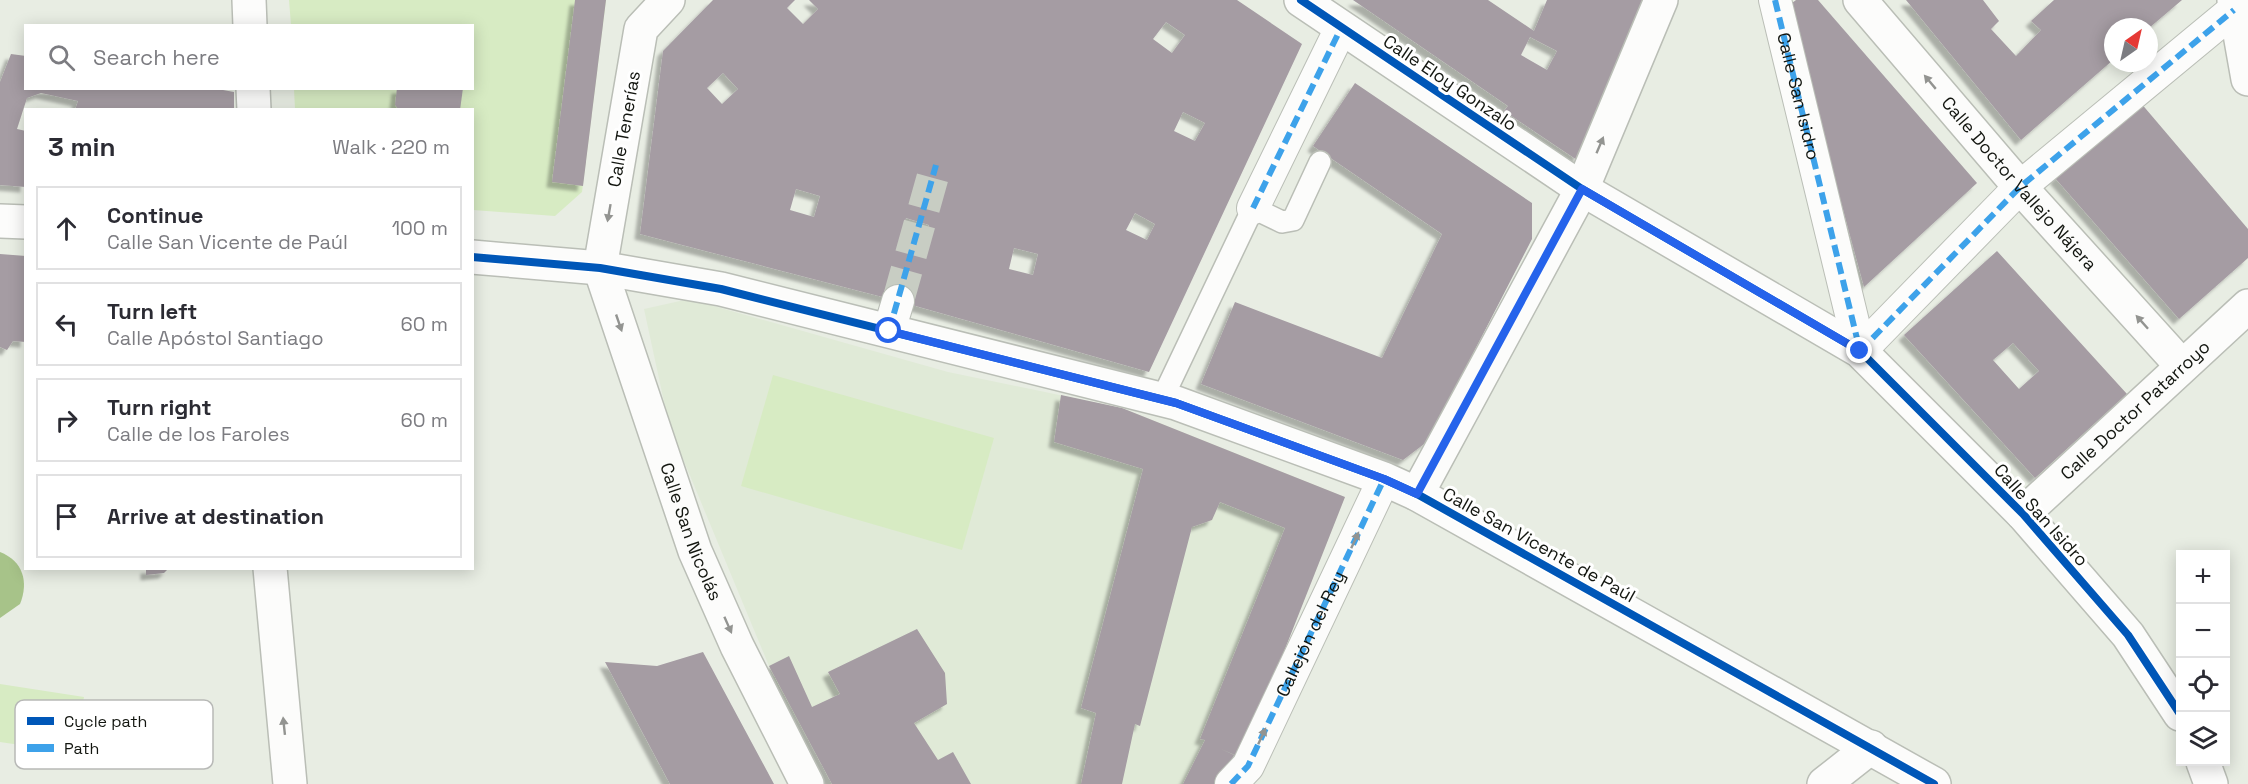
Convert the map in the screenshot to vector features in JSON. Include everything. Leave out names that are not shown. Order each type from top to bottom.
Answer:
[{"type":"street","points":[[249,0],[250,24]]},
{"type":"street","name":"Calle Tenerías","points":[[600,268],[643,14],[668,0]]},
{"type":"street","name":"Calle Eloy Gonzalo","points":[[1301,0],[1582,189],[1860,351]]},
{"type":"street","points":[[1417,494],[1582,189],[1661,0]]},
{"type":"street","name":"Calle San Isidro","points":[[1775,0],[1860,351],[2023,514],[2128,635],[2180,712]]},
{"type":"street","name":"Calle Doctor Vallejo Nájera","points":[[1860,0],[2020,187],[2182,366]]},
{"type":"street","points":[[1860,351],[2020,187],[2234,5],[2248,79]]},
{"type":"street","points":[[1253,208],[1341,28]]},
{"type":"street","points":[[253,90],[254,108]]},
{"type":"street","points":[[0,221],[24,222]]},
{"type":"street","name":"Calle San Vicente de Paúl","points":[[474,257],[600,268],[894,316],[1162,399],[1384,479],[1417,494],[1934,784]]},
{"type":"street","name":"Calle San Nicolás","points":[[600,268],[695,551],[737,646],[807,784]]},
{"type":"street","name":"Calle Doctor Patarroyo","points":[[2023,514],[2248,306]]},
{"type":"street","name":"Callejón del Rey","points":[[1231,784],[1248,766],[1384,479]]},
{"type":"street","points":[[270,570],[290,784]]},
{"type":"street","points":[[1824,784],[1871,747]]},
{"type":"street","points":[[2204,766],[2211,784]]},
{"type":"lane","points":[[1162,399],[1253,208],[1282,222],[1293,220],[1320,162]]},
{"type":"shaded area","points":[[289,0],[606,0],[582,192],[555,216],[474,210],[474,108],[295,108],[294,90],[474,90],[474,24],[291,24]]},
{"type":"shaded area","points":[[689,299],[948,372],[1122,408],[1345,497],[1242,758],[1233,756],[1219,784],[832,784],[774,678],[669,425],[644,309]]},
{"type":"shaded area","points":[[773,375],[994,438],[962,550],[741,486]]},
{"type":"shaded area","points":[[0,552],[8,556],[19,567],[24,580],[24,588],[20,604],[0,618]]},
{"type":"shaded area","points":[[0,684],[84,697],[84,700],[15,700],[15,744],[0,742]]},
{"type":"building","points":[[575,0],[606,0],[583,186],[552,182]]},
{"type":"building","points":[[713,0],[795,0],[787,8],[803,24],[818,9],[809,0],[1237,0],[1302,44],[1149,372],[898,301],[640,234],[663,51]],"holes":[[[1166,22],[1185,35],[1172,53],[1153,39]],[[723,73],[738,89],[722,104],[707,88]],[[1183,112],[1205,123],[1195,141],[1174,131]],[[796,189],[820,196],[814,217],[790,210]],[[1135,213],[1155,224],[1147,240],[1126,230]],[[906,218],[929,225],[923,247],[900,241]],[[1014,248],[1038,254],[1033,275],[1009,269]]]},
{"type":"building","points":[[1353,0],[1488,0],[1534,31],[1547,0],[1644,0],[1577,160],[1504,111],[1508,106]],"holes":[[[1530,37],[1557,51],[1547,70],[1521,55]]]},
{"type":"building","points":[[1796,0],[1818,0],[1977,183],[1864,287],[1788,6]]},
{"type":"building","points":[[1906,0],[1983,0],[1999,21],[1991,29],[2016,56],[2041,30],[2031,21],[2054,0],[2182,0],[2158,20],[2158,18],[2104,18],[2104,68],[2021,140]]},
{"type":"building","points":[[11,54],[24,56],[24,90],[223,90],[234,92],[234,108],[76,108],[78,101],[41,93],[27,98],[17,129],[24,131],[24,187],[0,185],[0,82]]},
{"type":"building","points":[[1355,83],[1532,203],[1532,239],[1428,441],[1403,460],[1201,384],[1235,302],[1382,358],[1442,234],[1313,146]]},
{"type":"building","points":[[397,90],[463,90],[460,108],[397,108],[395,105]]},
{"type":"building","points":[[2140,102],[2248,229],[2248,258],[2179,319],[2055,178]]},
{"type":"building","points":[[1997,251],[2127,394],[2035,478],[1904,335]],"holes":[[[2013,343],[2039,371],[2019,389],[1993,360]]]},
{"type":"building","points":[[0,254],[24,256],[24,342],[13,341],[7,350],[0,347]]},
{"type":"building","points":[[1061,395],[1122,408],[1345,497],[1242,758],[1221,749],[1234,755],[1219,784],[1183,784],[1205,740],[1200,739],[1285,528],[1220,502],[1212,520],[1192,527],[1140,726],[1135,724],[1122,784],[1081,784],[1096,713],[1081,708],[1143,469],[1054,442]]},
{"type":"building","points":[[146,570],[167,570],[164,573],[146,575]]},
{"type":"building","points":[[917,629],[945,673],[947,704],[914,723],[938,760],[953,752],[971,784],[832,784],[769,666],[789,656],[812,707],[840,694],[828,672]]},
{"type":"building","points":[[703,652],[774,784],[670,784],[605,662],[657,666]]},
{"type":"tunnel","points":[[898,301],[936,165]]},
{"type":"marked path","points":[[1775,0],[1860,351]]},
{"type":"marked path","points":[[1860,351],[2020,187],[2234,10]]},
{"type":"marked path","points":[[1253,208],[1341,28]]},
{"type":"marked path","points":[[889,331],[936,165]]},
{"type":"marked path","points":[[1231,784],[1248,766],[1384,479]]},
{"type":"cycle path","points":[[1301,0],[1582,189],[1860,351],[2023,514],[2128,635],[2179,712]]},
{"type":"cycle path","points":[[474,257],[600,268],[721,289],[1176,403],[1384,479],[1417,494],[1934,784]]},
{"type":"route","points":[[889,331],[1176,403],[1384,479],[1417,494],[1582,189],[1860,351]]}]
